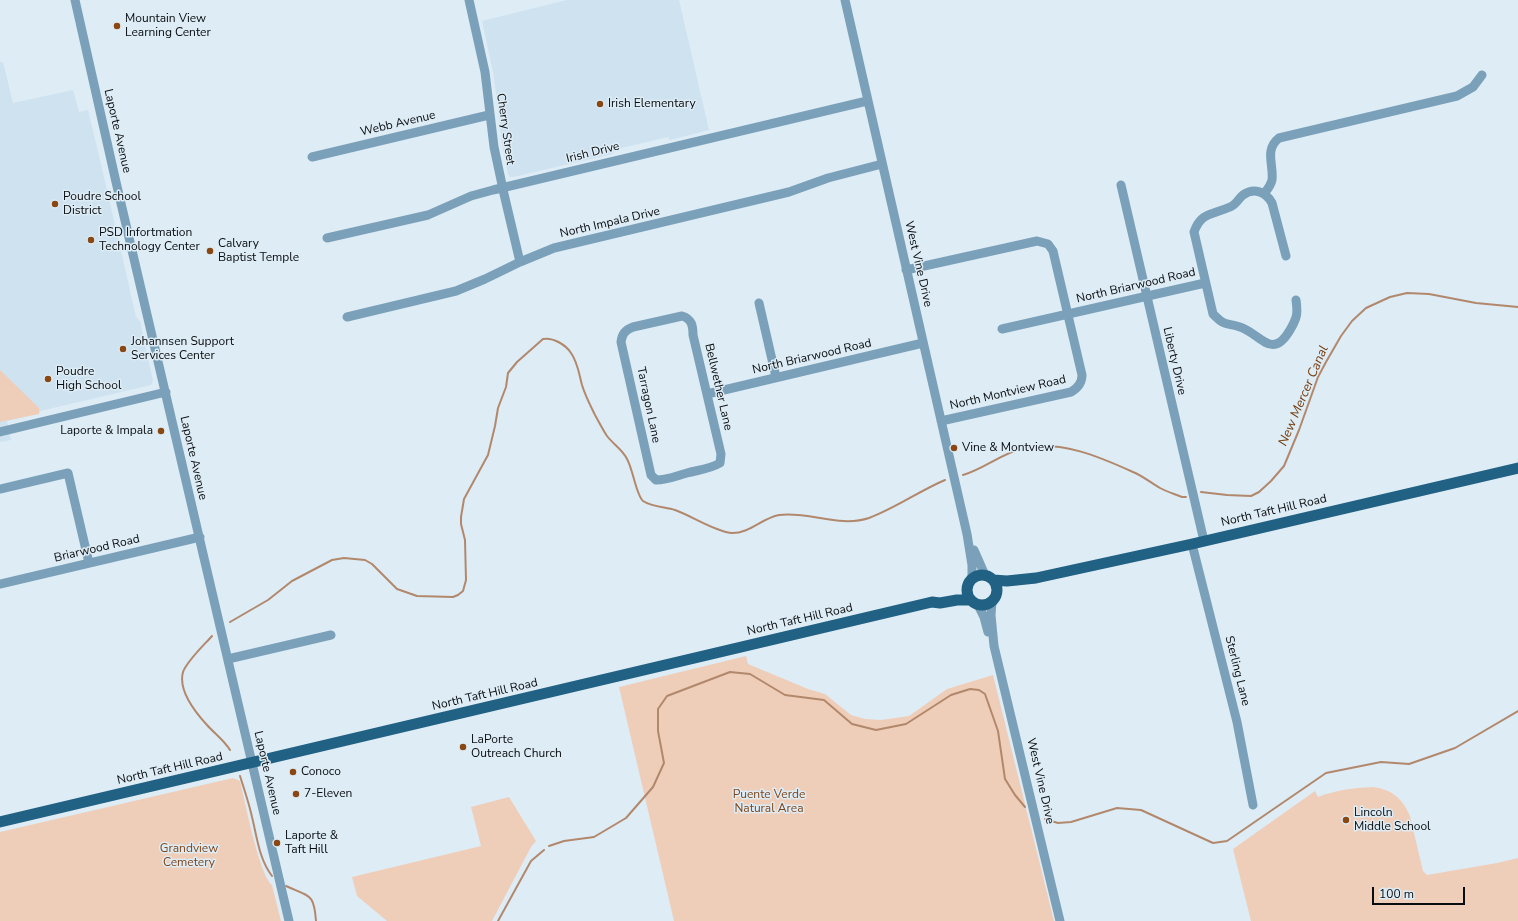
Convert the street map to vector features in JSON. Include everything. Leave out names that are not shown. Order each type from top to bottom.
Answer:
[{"type":"main road","name":"North Taft Hill Road","points":[[989,577],[1007,581],[1036,578],[1192,544],[1518,468]]},
{"type":"main road","points":[[969,582],[978,575],[989,577]]},
{"type":"main road","name":"West Vine Drive","points":[[989,577],[996,584],[995,597]]},
{"type":"main road","name":"North Taft Hill Road","points":[[995,597],[1036,578]]},
{"type":"main road","name":"North Taft Hill Road","points":[[0,822],[932,602],[969,582]]},
{"type":"main road","name":"West Vine Drive","points":[[969,582],[967,594],[974,602]]},
{"type":"main road","points":[[974,602],[986,604],[995,597]]},
{"type":"main road","name":"North Taft Hill Road","points":[[932,602],[940,603],[957,600],[974,602]]},
{"type":"street","name":"Laporte Avenue","points":[[75,0],[289,921]]},
{"type":"street","name":"Cherry Street","points":[[469,0],[485,72],[489,115],[502,188],[520,262]]},
{"type":"street","name":"West Vine Drive","points":[[844,0],[967,534],[972,565],[969,582]]},
{"type":"street","points":[[1265,194],[1272,182],[1270,158],[1272,147],[1279,138],[1457,96],[1473,87],[1482,74]]},
{"type":"street","name":"Irish Drive","points":[[327,238],[428,214],[471,196],[502,188],[868,101]]},
{"type":"street","name":"Webb Avenue","points":[[312,157],[489,115]]},
{"type":"street","name":"North Impala Drive","points":[[347,317],[456,291],[554,248],[789,192],[828,178],[882,164]]},
{"type":"street","name":"Liberty Drive","points":[[1121,185],[1204,541]]},
{"type":"street","points":[[1286,256],[1272,203],[1265,194],[1256,191],[1246,193],[1233,206],[1202,217],[1194,232],[1194,240],[1213,314],[1220,322],[1240,327],[1269,344],[1274,345],[1282,342],[1297,317],[1296,300]]},
{"type":"street","points":[[906,270],[1037,241],[1046,243],[1053,251],[1068,314]]},
{"type":"street","name":"North Briarwood Road","points":[[1002,329],[1205,283]]},
{"type":"street","points":[[759,303],[776,377]]},
{"type":"street","name":"North Montview Road","points":[[941,421],[1071,392],[1079,386],[1082,375],[1068,314]]},
{"type":"street","name":"Bellwether Lane","points":[[623,334],[626,330],[633,327],[643,326],[676,317],[682,316],[691,322],[721,454],[720,463]]},
{"type":"street","name":"Tarragon Lane","points":[[623,334],[621,342],[651,475],[656,480],[663,480],[688,472],[713,467],[720,463]]},
{"type":"street","name":"North Briarwood Road","points":[[707,394],[923,343]]},
{"type":"street","points":[[0,432],[166,392]]},
{"type":"street","points":[[0,489],[68,473],[89,563]]},
{"type":"street","name":"West Vine Drive","points":[[967,534],[971,540],[976,556],[989,577]]},
{"type":"street","name":"Briarwood Road","points":[[0,584],[200,537]]},
{"type":"street","name":"Sterling Lane","points":[[1192,544],[1237,722],[1253,805]]},
{"type":"street","name":"West Vine Drive","points":[[995,597],[991,615],[994,646],[1060,921]]},
{"type":"street","name":"West Vine Drive","points":[[974,602],[984,616],[989,635],[994,646]]},
{"type":"street","points":[[228,659],[331,635]]},
{"type":"shaded area","name":"Irish Elementary","points":[[567,0],[679,0],[709,130],[670,140],[668,137],[617,149],[612,154],[510,177],[508,174],[502,144],[494,77],[482,21]]},
{"type":"shaded area","name":"Poudre School District","points":[[0,62],[3,62],[13,103],[73,90],[79,112],[88,110],[136,317],[140,321],[153,381],[151,385],[40,411],[39,413],[7,421],[11,440],[0,442]]},
{"type":"green space","points":[[0,370],[39,408],[39,414],[0,422]]},
{"type":"green space","name":"Puente Verde Natural Area","points":[[746,656],[748,664],[808,689],[825,694],[851,715],[865,719],[881,720],[909,716],[947,689],[993,675],[1054,921],[674,921],[619,687]]},
{"type":"green space","name":"Grandview Cemetery","points":[[233,778],[240,781],[257,853],[267,878],[272,885],[281,921],[0,921],[0,832]]},
{"type":"green space","name":"Lincoln Middle School","points":[[1372,787],[1391,793],[1404,805],[1410,816],[1423,871],[1427,875],[1518,858],[1518,921],[1251,921],[1233,849],[1315,791],[1318,797],[1345,790]]},
{"type":"green space","points":[[509,797],[536,841],[531,847],[492,921],[387,921],[357,896],[352,877],[481,846],[471,807]]},
{"type":"waterway","name":"New Mercer Canal","points":[[1201,492],[1251,496],[1259,492],[1271,481],[1284,466],[1318,377],[1326,362],[1341,336],[1352,321],[1366,308],[1390,297],[1407,293],[1429,294],[1476,303],[1518,307]]},
{"type":"waterway","name":"New Mercer Canal","points":[[230,622],[268,600],[292,581],[332,560],[344,558],[365,560],[372,564],[397,589],[417,596],[453,597],[463,591],[466,580],[465,540],[461,524],[464,499],[488,455],[498,408],[506,387],[508,373],[517,362],[543,339],[551,339],[559,342],[569,350],[577,365],[583,389],[591,408],[607,436],[625,456],[629,463],[638,493],[643,501],[654,506],[675,510],[724,532],[738,533],[750,529],[767,519],[779,515],[790,514],[835,520],[858,521],[879,514],[945,480]]},
{"type":"waterway","name":"New Mercer Canal","points":[[963,475],[1016,450],[1038,446],[1052,446],[1080,451],[1094,456],[1137,474],[1165,491],[1186,497]]},
{"type":"waterway","name":"New Mercer Canal","points":[[212,636],[185,668],[182,679],[183,686],[185,694],[198,714],[230,750]]},
{"type":"waterway","points":[[549,846],[564,841],[594,837],[626,818],[653,787],[664,763],[658,731],[658,709],[667,696],[730,672],[750,674],[785,695],[824,700],[852,724],[876,730],[906,724],[951,695],[970,689],[979,690],[985,694],[998,731],[1005,779],[1025,807]]},
{"type":"waterway","points":[[1045,819],[1058,823],[1071,822],[1117,808],[1141,810],[1213,843],[1227,841],[1326,773],[1381,762],[1409,764],[1455,748],[1518,711]]},
{"type":"waterway","name":"New Mercer Canal","points":[[240,776],[261,855],[272,876]]},
{"type":"waterway","points":[[498,921],[531,861],[544,850]]},
{"type":"waterway","name":"New Mercer Canal","points":[[286,886],[309,897],[314,905],[316,921]]},
{"type":"place","name":"Mountain View Learning Center","points":[[117,26]]},
{"type":"place","name":"Irish Elementary","points":[[600,104]]},
{"type":"place","name":"Poudre School District","points":[[55,204]]},
{"type":"place","name":"PSD Infortmation Technology Center","points":[[91,240]]},
{"type":"place","name":"Calvary Baptist Temple","points":[[210,251]]},
{"type":"place","name":"Johannsen Support Services Center","points":[[123,349]]},
{"type":"place","name":"Poudre High School","points":[[48,379]]},
{"type":"place","name":"Laporte & Impala","points":[[161,431]]},
{"type":"place","name":"Vine & Montview","points":[[954,448]]},
{"type":"place","name":"LaPorte Outreach Church","points":[[463,747]]},
{"type":"place","name":"Conoco","points":[[293,772]]},
{"type":"place","name":"7-Eleven","points":[[296,794]]},
{"type":"place","name":"Lincoln Middle School","points":[[1346,820]]},
{"type":"place","name":"Laporte & Taft Hill","points":[[277,843]]}]
